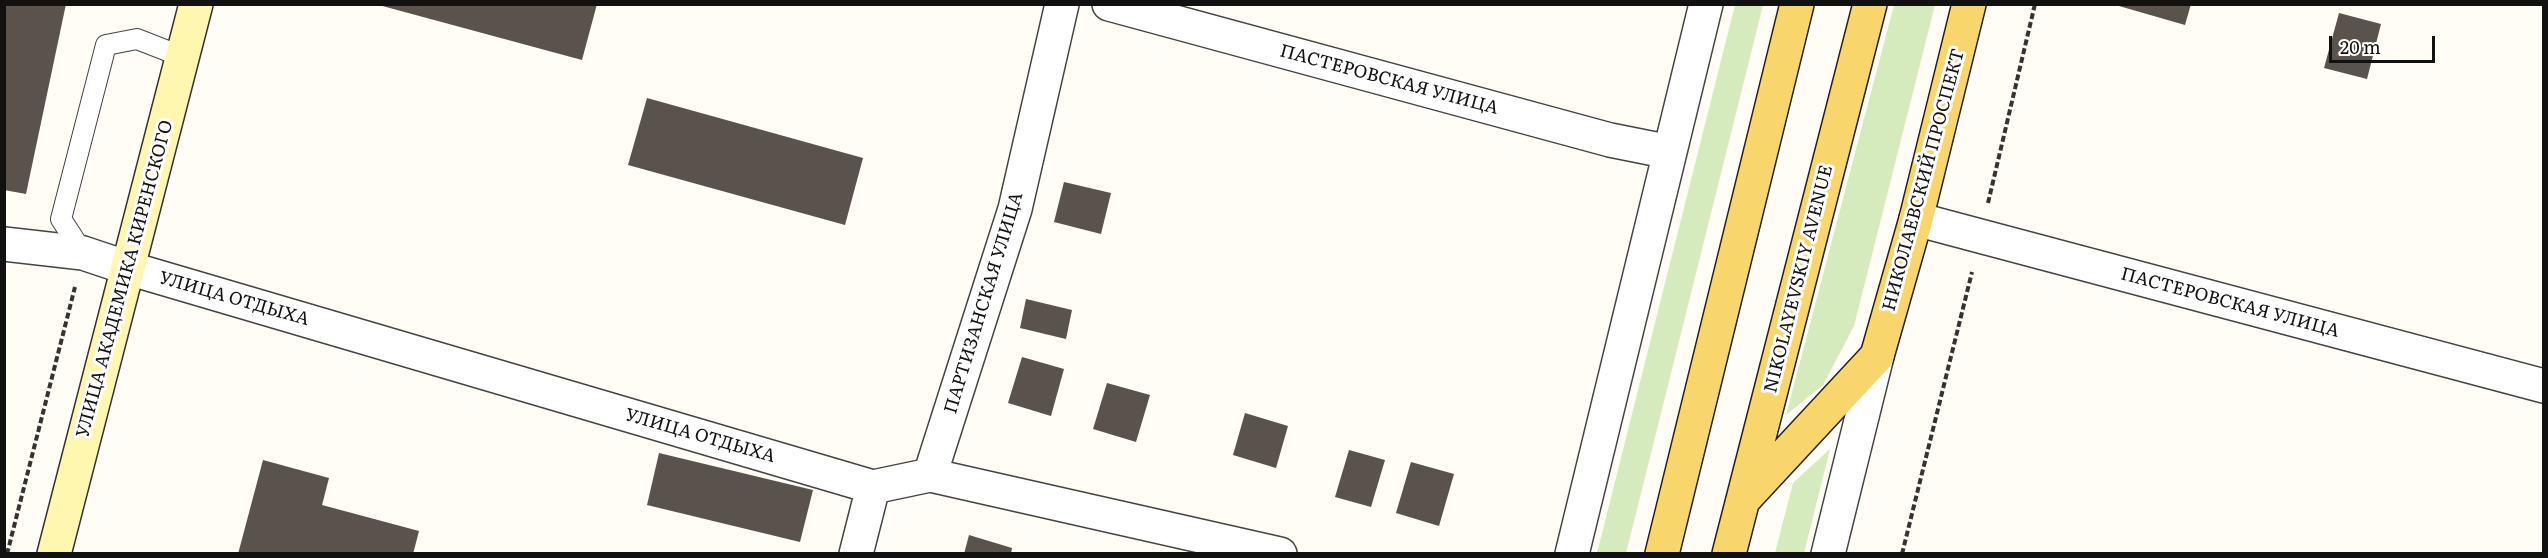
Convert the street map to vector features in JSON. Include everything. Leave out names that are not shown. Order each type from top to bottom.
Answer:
[{"type":"main road","name":"УЛИЦА АКАДЕМИКА КИРЕНСКОГО","points":[[54,554],[196,4]]},
{"type":"main road","points":[[1662,554],[1797,4]]},
{"type":"main road","name":"NIKOLAYEVSKIY AVENUE","points":[[1729,554],[1870,4]]},
{"type":"main road","name":"НИКОЛАЕВСКИЙ ПРОСПЕКТ","points":[[1877,356],[1916,219],[1969,4]]},
{"type":"main road","points":[[1742,502],[1877,356]]},
{"type":"street","name":"ПАРТИЗАНСКАЯ УЛИЦА","points":[[930,475],[1015,208],[1062,4]]},
{"type":"street","name":"ПАСТЕРОВСКАЯ УЛИЦА","points":[[1109,4],[1610,140],[1670,152]]},
{"type":"street","points":[[1572,554],[1706,4]]},
{"type":"street","name":"ПАСТЕРОВСКАЯ УЛИЦА","points":[[1916,219],[2544,386]]},
{"type":"street","points":[[4,244],[83,253],[128,268]]},
{"type":"street","name":"УЛИЦА ОТДЫХА","points":[[128,268],[873,487]]},
{"type":"street","points":[[1828,554],[1877,356]]},
{"type":"street","points":[[856,554],[873,487],[930,475],[1280,554]]},
{"type":"lane","points":[[83,253],[61,219],[106,45],[137,39],[183,57]]},
{"type":"path","points":[[1987,206],[2035,4]]},
{"type":"path","points":[[1902,554],[1972,272]]},
{"type":"green space","points":[[1735,5],[1763,5],[1626,553],[1597,553]]},
{"type":"green space","points":[[1894,5],[1935,5],[1854,326],[1823,385],[1786,415]]},
{"type":"green space","points":[[1830,449],[1804,553],[1775,553],[1793,483]]},
{"type":"building","points":[[4,4],[66,4],[26,194],[4,190]]},
{"type":"building","points":[[375,4],[597,4],[582,60]]},
{"type":"building","points":[[2112,4],[2191,4],[2185,25]]},
{"type":"building","points":[[2339,13],[2381,24],[2367,79],[2324,68]]},
{"type":"building","points":[[647,98],[863,158],[845,225],[628,165]]},
{"type":"building","points":[[1064,182],[1111,193],[1101,234],[1054,222]]},
{"type":"building","points":[[1026,299],[1072,310],[1066,339],[1020,328]]},
{"type":"building","points":[[1022,357],[1064,369],[1051,416],[1008,403]]},
{"type":"building","points":[[1107,383],[1150,395],[1136,442],[1093,429]]},
{"type":"building","points":[[1245,413],[1288,426],[1276,468],[1233,455]]},
{"type":"building","points":[[1349,450],[1385,460],[1371,507],[1335,497]]},
{"type":"building","points":[[659,453],[813,490],[800,542],[647,505]]},
{"type":"building","points":[[263,460],[329,478],[322,505],[419,531],[413,554],[238,554]]},
{"type":"building","points":[[1411,462],[1454,474],[1439,526],[1396,513]]},
{"type":"building","points":[[969,535],[1012,548],[1011,554],[964,554]]}]
